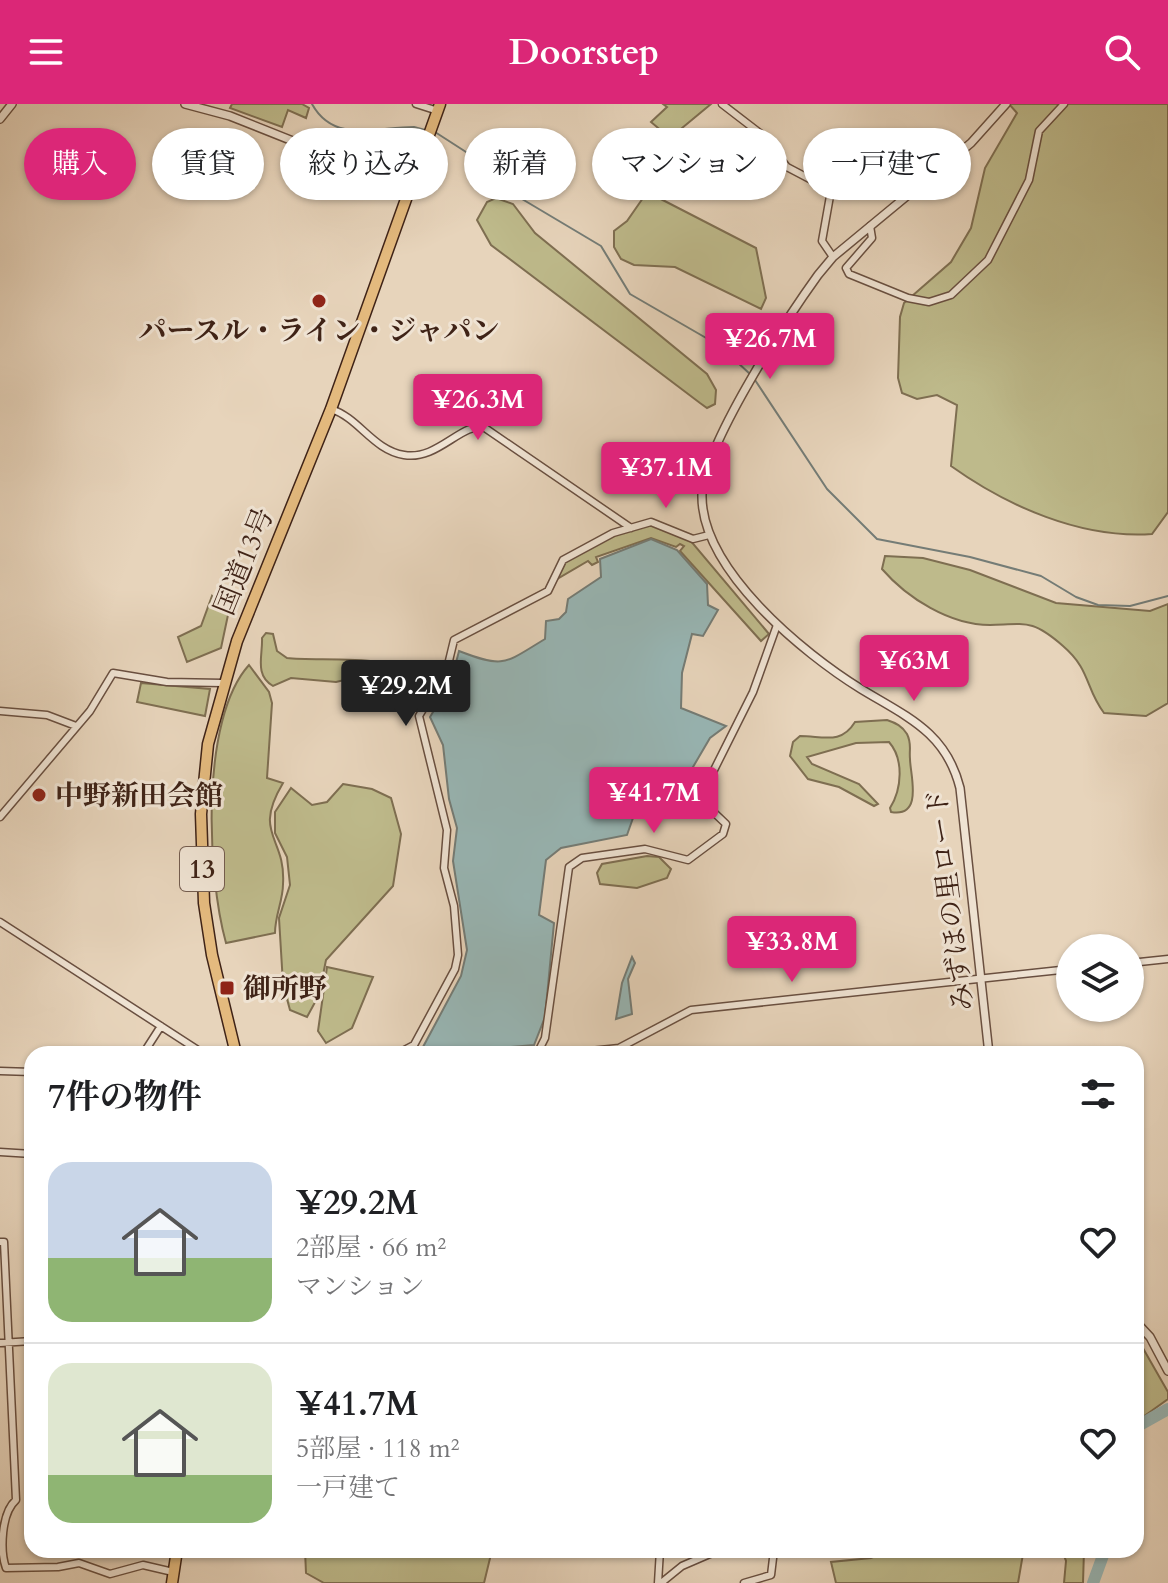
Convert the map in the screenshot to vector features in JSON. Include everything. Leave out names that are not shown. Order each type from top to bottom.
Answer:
[{"type":"highway","name":"国道13号","points":[[234,1046],[207,931],[201,857],[203,774],[223,683],[331,409],[407,200]]},
{"type":"street","points":[[0,119],[12,104]]},
{"type":"street","points":[[185,104],[230,116],[280,136]]},
{"type":"street","points":[[416,104],[438,112]]},
{"type":"street","points":[[722,104],[761,134],[787,167],[825,187],[830,196],[822,241],[833,257]]},
{"type":"street","name":"みずほの里ロード","points":[[988,1046],[955,766],[945,748],[929,732],[823,666],[777,625],[718,553],[709,535],[704,516],[704,476],[731,416],[804,294],[833,257],[971,143],[1006,104]]},
{"type":"street","points":[[870,226],[872,238],[850,261],[846,268],[849,274],[908,298],[929,302],[951,295],[988,260],[1029,180],[1039,131],[1064,104]]},
{"type":"street","points":[[331,409],[340,411],[383,448],[406,455],[433,453],[472,428],[485,428],[631,528]]},
{"type":"street","points":[[412,1046],[455,969],[458,955],[454,906],[444,868],[447,830],[422,731],[421,710],[447,669],[457,635],[548,591],[563,560],[595,541],[658,522],[693,539],[709,535]]},
{"type":"street","points":[[541,1046],[545,1038],[569,867],[582,858],[645,849],[688,860],[723,834],[726,824],[704,803],[703,792],[753,692],[777,625]]},
{"type":"street","points":[[0,817],[76,726],[116,672],[167,682],[223,683]]},
{"type":"street","points":[[0,711],[47,715],[76,726]]},
{"type":"street","points":[[0,922],[192,1046]]},
{"type":"street","points":[[1144,962],[1168,959]]},
{"type":"street","points":[[628,1046],[691,1010],[1056,971]]},
{"type":"street","points":[[148,1046],[161,1026]]},
{"type":"street","points":[[0,1071],[24,1072]]},
{"type":"street","points":[[0,1152],[24,1154]]},
{"type":"street","points":[[0,1242],[4,1242],[4,1343],[16,1500],[1,1532],[2,1563],[6,1568],[79,1563],[110,1574],[143,1565],[172,1577]]},
{"type":"street","points":[[1144,1331],[1168,1371]]},
{"type":"street","points":[[4,1343],[24,1342]]},
{"type":"street","points":[[659,1583],[660,1558]]},
{"type":"street","points":[[659,1583],[682,1566],[700,1558]]},
{"type":"street","points":[[744,1583],[771,1575],[773,1558]]},
{"type":"shaded area","points":[[232,104],[302,104],[309,108],[306,118],[288,110],[282,127],[230,108]]},
{"type":"shaded area","points":[[663,104],[711,104],[682,128],[658,128],[651,122],[667,107]]},
{"type":"shaded area","points":[[1009,104],[1168,104],[1168,512],[1152,534],[1125,534],[1072,525],[1046,517],[996,494],[951,466],[957,405],[937,395],[917,399],[902,393],[898,378],[900,317],[904,303],[951,262],[971,228],[985,168],[1017,113]]},
{"type":"shaded area","points":[[502,200],[513,204],[535,233],[707,374],[716,390],[715,404],[707,408],[491,245],[477,220],[487,202]]},
{"type":"shaded area","points":[[642,200],[663,200],[756,248],[766,298],[761,309],[675,267],[634,265],[621,259],[614,247],[614,231],[627,221]]},
{"type":"shaded area","points":[[657,525],[690,540],[769,634],[761,641],[680,551],[684,546],[680,544],[676,547],[651,538],[596,557],[598,562],[592,565],[588,561],[557,579],[565,561],[616,534]]},
{"type":"shaded area","points":[[885,556],[923,558],[970,570],[1056,603],[1150,611],[1168,604],[1168,703],[1146,716],[1104,713],[1079,663],[1044,631],[1028,625],[975,624],[930,608],[904,590],[882,569]]},
{"type":"shaded area","points":[[212,596],[228,615],[221,648],[187,662],[178,637],[201,626]]},
{"type":"shaded area","points":[[266,633],[273,634],[277,651],[287,658],[375,661],[392,664],[416,678],[413,683],[387,676],[366,675],[336,682],[291,678],[273,686],[261,670],[262,638]]},
{"type":"shaded area","points":[[249,665],[269,692],[272,703],[267,778],[283,783],[274,800],[270,825],[283,868],[283,890],[275,933],[226,943],[212,839],[215,759],[222,722],[233,690]]},
{"type":"shaded area","points":[[141,683],[210,689],[205,716],[137,702]]},
{"type":"shaded area","points":[[887,720],[903,729],[909,741],[912,802],[901,812],[891,812],[890,808],[900,774],[897,757],[889,742],[856,743],[807,757],[812,764],[859,784],[878,804],[874,806],[839,787],[808,779],[790,756],[793,742],[800,736],[838,737],[855,722]]},
{"type":"shaded area","points":[[343,784],[372,789],[391,798],[401,834],[393,886],[326,960],[319,995],[307,1017],[290,1010],[283,984],[279,918],[290,885],[287,857],[275,833],[275,812],[291,788],[312,805],[327,802]]},
{"type":"shaded area","points":[[647,856],[659,857],[671,869],[667,878],[637,888],[600,884],[597,873],[602,864]]},
{"type":"shaded area","points":[[327,967],[373,977],[352,1028],[326,1043],[318,1031]]},
{"type":"shaded area","points":[[1144,1350],[1168,1392],[1168,1399],[1144,1416]]},
{"type":"shaded area","points":[[305,1558],[490,1558],[484,1583],[324,1583],[306,1573]]},
{"type":"shaded area","points":[[871,1558],[1022,1558],[1018,1583],[836,1583],[831,1562]]},
{"type":"shaded area","points":[[1065,1558],[1084,1558],[1083,1583],[1064,1583]]},
{"type":"water","points":[[651,539],[677,550],[707,584],[708,605],[718,610],[703,636],[692,634],[682,673],[681,708],[726,726],[710,738],[683,784],[669,784],[633,818],[627,835],[561,848],[546,860],[539,915],[554,923],[545,1017],[534,1045],[424,1046],[461,976],[467,950],[453,861],[457,828],[449,799],[443,745],[430,717],[451,682],[459,651],[486,660],[504,661],[545,639],[546,621],[559,619],[566,612],[568,599],[601,577],[600,559]]},
{"type":"water","points":[[632,957],[635,963],[628,979],[632,1014],[616,1019],[622,983]]},
{"type":"waterway","points":[[312,104],[321,116],[342,128]]},
{"type":"waterway","points":[[400,128],[418,128]]},
{"type":"waterway","points":[[448,140],[480,161],[522,199],[601,246],[630,294],[720,346],[751,375]]},
{"type":"waterway","points":[[755,380],[827,489],[877,539],[970,557],[1041,576],[1076,597],[1098,605],[1130,606],[1168,596]]},
{"type":"waterway","points":[[1144,1422],[1168,1409]]},
{"type":"waterway","points":[[1093,1583],[1102,1558]]},
{"type":"place","name":"パースル・ライン・ジャパン","points":[[319,301]]},
{"type":"place","name":"中野新田会館","points":[[39,795]]},
{"type":"place","name":"御所野","points":[[227,988]]}]
